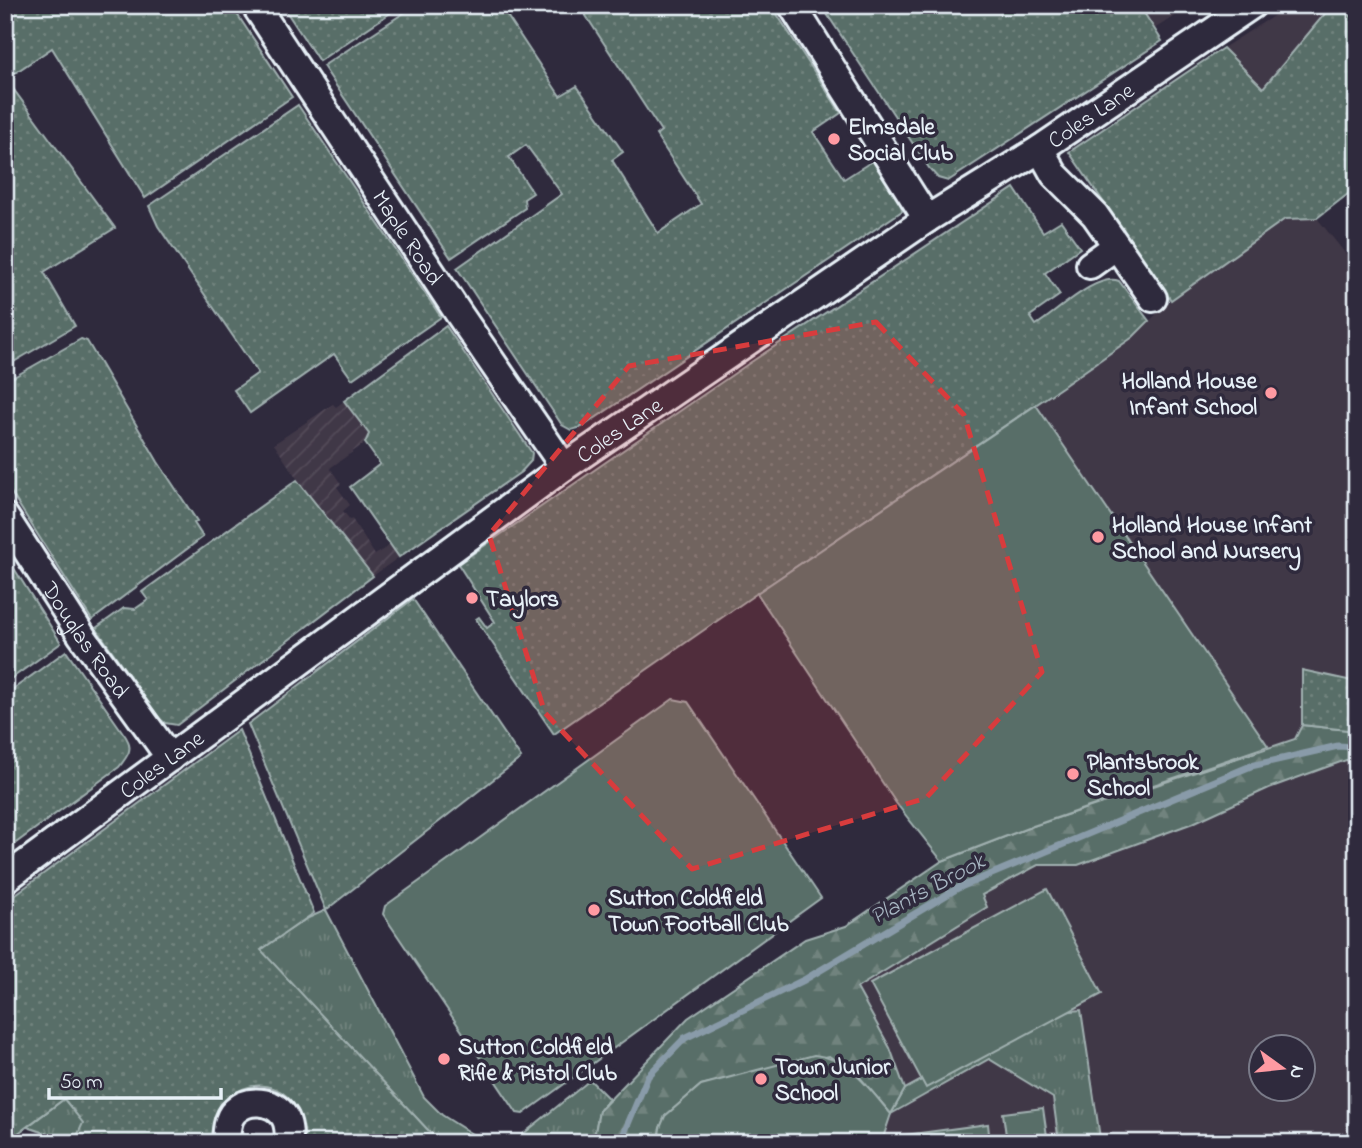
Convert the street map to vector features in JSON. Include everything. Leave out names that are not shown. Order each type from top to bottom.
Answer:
[{"type":"street","name":"Maple Road","points":[[255,5],[459,314],[564,467]]},
{"type":"street","points":[[792,5],[927,219]]},
{"type":"street","name":"Coles Lane","points":[[5,879],[564,467],[927,219],[1040,149],[1252,5]]},
{"type":"street","points":[[1040,149],[1054,174],[1095,215],[1153,299]]},
{"type":"street","points":[[1090,265],[1115,247]]},
{"type":"street","name":"Douglas Road","points":[[5,517],[82,635],[170,758]]},
{"type":"street","points":[[226,1143],[229,1122],[234,1111],[252,1102],[270,1104],[284,1115],[289,1143]]},
{"type":"highlighted area","points":[[876,322],[964,415],[1042,672],[926,798],[692,869],[545,713],[489,535],[629,366]]},
{"type":"shaded area","points":[[1139,5],[1193,5],[1154,29]]},
{"type":"shaded area","points":[[1306,5],[1327,5],[1330,8],[1262,88],[1223,48],[1289,6],[1300,13]]},
{"type":"shaded area","name":"Plantsbrook School","points":[[1317,218],[1357,268],[1357,682],[1302,671],[1302,725],[1269,787],[1347,760],[1357,761],[1357,1143],[593,1143],[981,895],[942,861],[896,803],[757,593],[1133,337],[1171,300],[1285,219]]},
{"type":"shaded area","points":[[344,401],[369,435],[365,443],[330,468],[341,484],[337,487],[350,505],[343,511],[352,519],[375,555],[390,545],[399,557],[373,576],[314,504],[274,444],[333,404],[336,407]]},
{"type":"green space","points":[[5,5],[231,5],[292,97],[145,198],[52,48],[6,79],[115,228],[44,272],[75,326],[5,367]]},
{"type":"green space","points":[[282,5],[402,5],[319,61]]},
{"type":"green space","points":[[416,5],[500,5],[560,96],[577,86],[623,152],[612,160],[658,233],[701,204],[656,135],[661,131],[579,5],[771,5],[841,113],[813,132],[844,179],[874,160],[901,201],[902,211],[582,427],[571,430],[562,425],[457,268],[562,194],[526,145],[509,157],[533,193],[524,199],[525,208],[451,258],[323,66]]},
{"type":"green space","points":[[821,5],[1139,5],[1162,41],[948,181],[938,178],[929,168]]},
{"type":"green space","points":[[1332,5],[1337,5],[1357,21],[1357,187],[1317,218],[1285,219],[1171,300],[1069,152],[1223,48],[1263,88]]},
{"type":"green space","points":[[298,105],[441,317],[352,379],[334,354],[250,413],[234,390],[258,373],[158,226],[149,206]]},
{"type":"green space","points":[[1014,188],[1043,232],[1061,221],[1080,248],[1045,273],[1060,295],[1030,316],[1036,325],[1088,288],[1110,280],[1119,281],[1149,321],[1133,337],[1062,387],[554,734],[476,619],[479,617],[487,628],[495,622],[458,564],[748,364]]},
{"type":"green space","points":[[446,326],[532,453],[531,461],[521,472],[399,557],[350,487],[380,464],[365,443],[369,434],[344,401]]},
{"type":"green space","points":[[81,339],[87,341],[158,462],[197,521],[194,523],[203,537],[92,620],[5,483],[5,382]]},
{"type":"green space","points":[[1036,405],[1268,746],[1033,826],[942,861],[896,803],[757,593]]},
{"type":"green space","points":[[297,480],[373,576],[177,725],[165,723],[96,628],[124,608],[135,609],[148,600],[142,592]]},
{"type":"green space","points":[[5,554],[61,643],[5,683]]},
{"type":"green space","points":[[413,599],[521,758],[326,910],[248,724]]},
{"type":"green space","points":[[66,651],[126,737],[128,753],[119,767],[5,851],[5,695]]},
{"type":"green space","points":[[1302,670],[1357,682],[1357,731],[1302,725]]},
{"type":"green space","name":"Sutton Coldfield Town Football Club","points":[[673,699],[688,702],[821,898],[523,1114],[517,1113],[383,914],[385,906]]},
{"type":"green space","points":[[1302,725],[1357,731],[1357,761],[1346,760],[1269,788],[1193,823],[1078,865],[1038,865],[982,895],[987,907],[857,988],[890,1048],[905,1089],[891,1114],[858,1075],[829,1056],[701,1085],[665,1116],[658,1143],[593,1143],[599,1111],[688,1018],[805,939],[846,926],[942,861],[1033,826],[1295,739]]},
{"type":"green space","points":[[239,730],[314,913],[261,950],[440,1143],[305,1143],[300,1115],[287,1096],[273,1088],[259,1086],[244,1088],[231,1096],[220,1108],[213,1124],[211,1143],[74,1143],[83,1123],[64,1099],[5,1143],[5,902]]},
{"type":"green space","points":[[1047,889],[1102,994],[926,1088],[870,984]]},
{"type":"green space","points":[[326,910],[424,1097],[442,1115],[486,1143],[440,1143],[260,950],[306,919]]},
{"type":"green space","points":[[1081,1010],[1100,1138],[1059,1143],[1053,1098],[989,1059],[891,1114],[905,1089],[1043,1014]]},
{"type":"green space","points":[[814,1055],[827,1057],[848,1068],[891,1114],[883,1138],[988,1124],[990,1143],[884,1143],[883,1140],[881,1143],[658,1143],[665,1116],[701,1085]]},
{"type":"green space","points":[[590,1080],[609,1099],[599,1111],[593,1143],[512,1143]]},
{"type":"green space","points":[[64,1099],[84,1123],[74,1143],[27,1127]]},
{"type":"green space","points":[[1043,1108],[1048,1143],[1007,1143],[1003,1113]]},
{"type":"waterway","name":"Plants Brook","points":[[620,1143],[648,1076],[685,1038],[804,980],[958,888],[1251,766],[1338,746],[1357,747]]},
{"type":"place","name":"Elmsdale Social Club","points":[[834,139]]},
{"type":"place","name":"Holland House Infant School","points":[[1271,393]]},
{"type":"place","name":"Holland House Infant School and Nursery","points":[[1098,537]]},
{"type":"place","name":"Taylors","points":[[472,598]]},
{"type":"place","name":"Plantsbrook School","points":[[1073,774]]},
{"type":"place","name":"Sutton Coldfield Town Football Club","points":[[594,910]]},
{"type":"place","name":"Sutton Coldfield Rifle & Pistol Club","points":[[444,1059]]},
{"type":"place","name":"Town Junior School","points":[[761,1079]]}]
